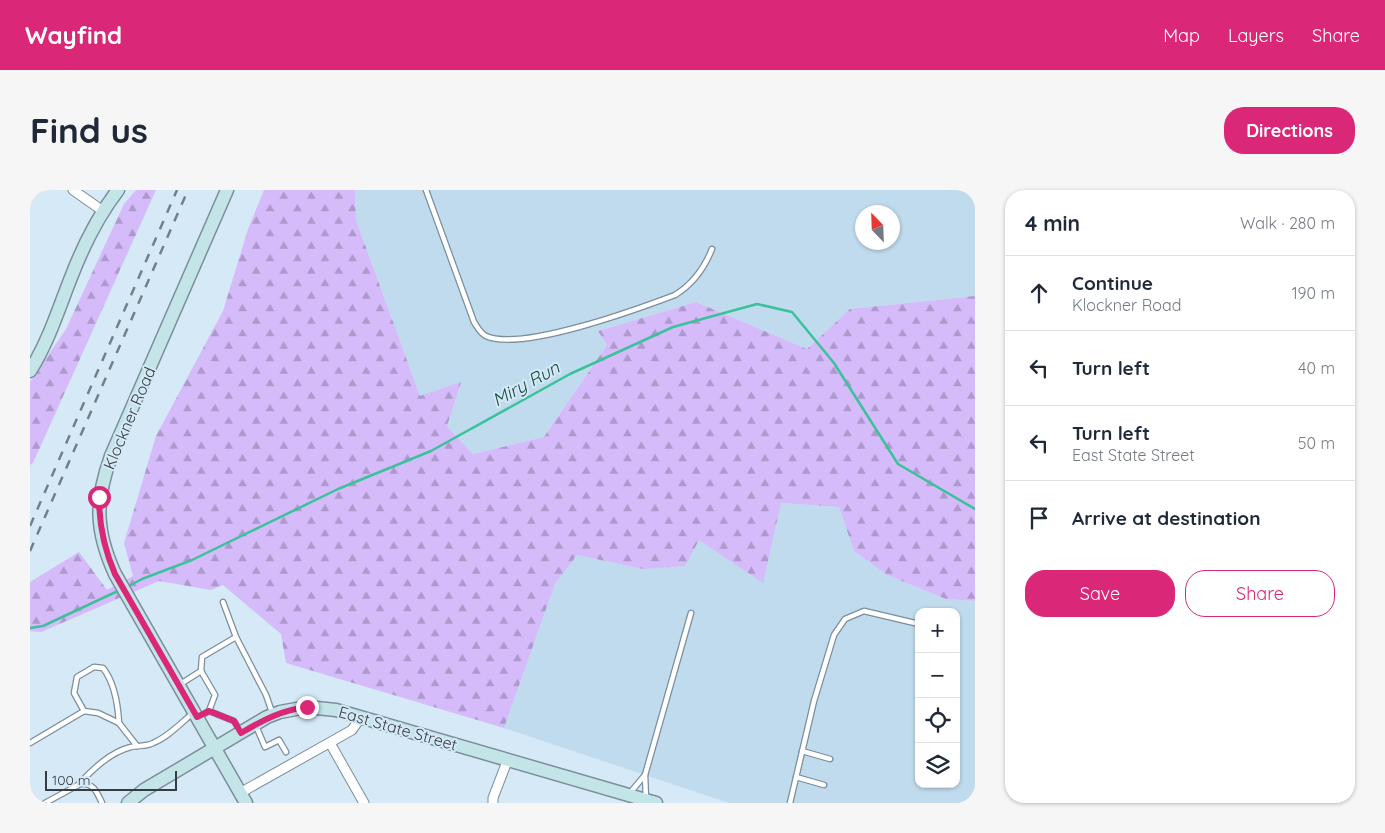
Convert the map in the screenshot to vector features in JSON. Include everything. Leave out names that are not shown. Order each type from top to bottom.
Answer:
[{"type":"main road","points":[[30,371],[47,339],[83,249],[103,211],[118,190]]},
{"type":"main road","name":"Klockner Road","points":[[227,190],[111,456],[103,477],[99,497],[100,525],[108,557],[115,574],[244,798]]},
{"type":"main road","name":"East State Street","points":[[128,803],[144,790],[273,715],[293,708],[321,707],[361,717],[649,802]]},
{"type":"street","points":[[73,190],[103,211]]},
{"type":"street","points":[[244,798],[352,730],[361,717]]},
{"type":"street","points":[[330,744],[364,803]]},
{"type":"street","points":[[493,803],[493,798],[508,760]]},
{"type":"lane","points":[[426,190],[474,322],[480,332],[487,337],[499,340],[535,337],[570,330],[675,295],[686,288],[697,276],[712,250]]},
{"type":"lane","points":[[223,602],[236,638],[266,695],[273,715]]},
{"type":"lane","points":[[790,803],[814,700],[834,635],[845,619],[864,611],[915,623]]},
{"type":"lane","points":[[649,802],[645,775],[691,613]]},
{"type":"lane","points":[[209,711],[215,695],[201,671],[202,657],[236,638]]},
{"type":"lane","points":[[84,711],[74,693],[77,677],[94,667],[103,668],[110,681],[119,713],[119,723]]},
{"type":"lane","points":[[179,684],[201,671]]},
{"type":"lane","points":[[30,743],[84,711],[98,713],[119,723],[137,746]]},
{"type":"lane","points":[[78,785],[100,764],[123,750],[137,746],[147,746],[196,715],[209,711],[234,721],[241,733]]},
{"type":"lane","points":[[256,724],[264,747],[279,740],[286,752]]},
{"type":"lane","points":[[802,751],[830,758]]},
{"type":"lane","points":[[628,795],[645,775]]},
{"type":"lane","points":[[796,777],[824,785]]},
{"type":"lane","points":[[45,803],[78,785],[86,783],[92,785],[97,791],[102,803]]},
{"type":"shaded area","points":[[355,190],[975,190],[975,296],[851,309],[807,349],[696,302],[598,331],[607,345],[544,437],[473,454],[420,397],[356,220]]},
{"type":"shaded area","points":[[781,503],[839,507],[854,551],[887,575],[946,599],[975,601],[975,803],[729,803],[504,728],[555,584],[577,555],[643,569],[699,540]]},
{"type":"green space","points":[[136,190],[156,190],[33,463],[30,465],[30,382],[66,329],[124,204]]},
{"type":"green space","points":[[264,190],[355,190],[356,220],[420,396],[461,382],[447,426],[473,454],[544,437],[607,345],[598,331],[696,302],[807,349],[850,309],[975,296],[975,601],[946,599],[887,575],[854,551],[839,507],[781,503],[763,583],[699,540],[685,566],[643,569],[577,555],[555,584],[504,728],[286,663],[281,634],[223,585],[211,590],[159,581],[41,632],[30,631],[30,582],[79,552],[107,590],[133,576],[124,543],[156,436],[223,311],[248,229]]},
{"type":"waterway","name":"Miry Run","points":[[127,587],[142,579],[192,560],[338,489],[431,451],[570,374],[673,327],[757,304],[792,312],[834,363],[898,464],[975,509]]},
{"type":"waterway","name":"Miry Run","points":[[30,628],[43,626],[120,590]]},
{"type":"railway","points":[[30,526],[177,190]]},
{"type":"railway","points":[[30,551],[188,190]]},
{"type":"route","points":[[99,497],[100,525],[103,541],[115,574],[197,717],[209,711],[234,721],[241,733],[267,717],[293,708],[307,707]]}]
